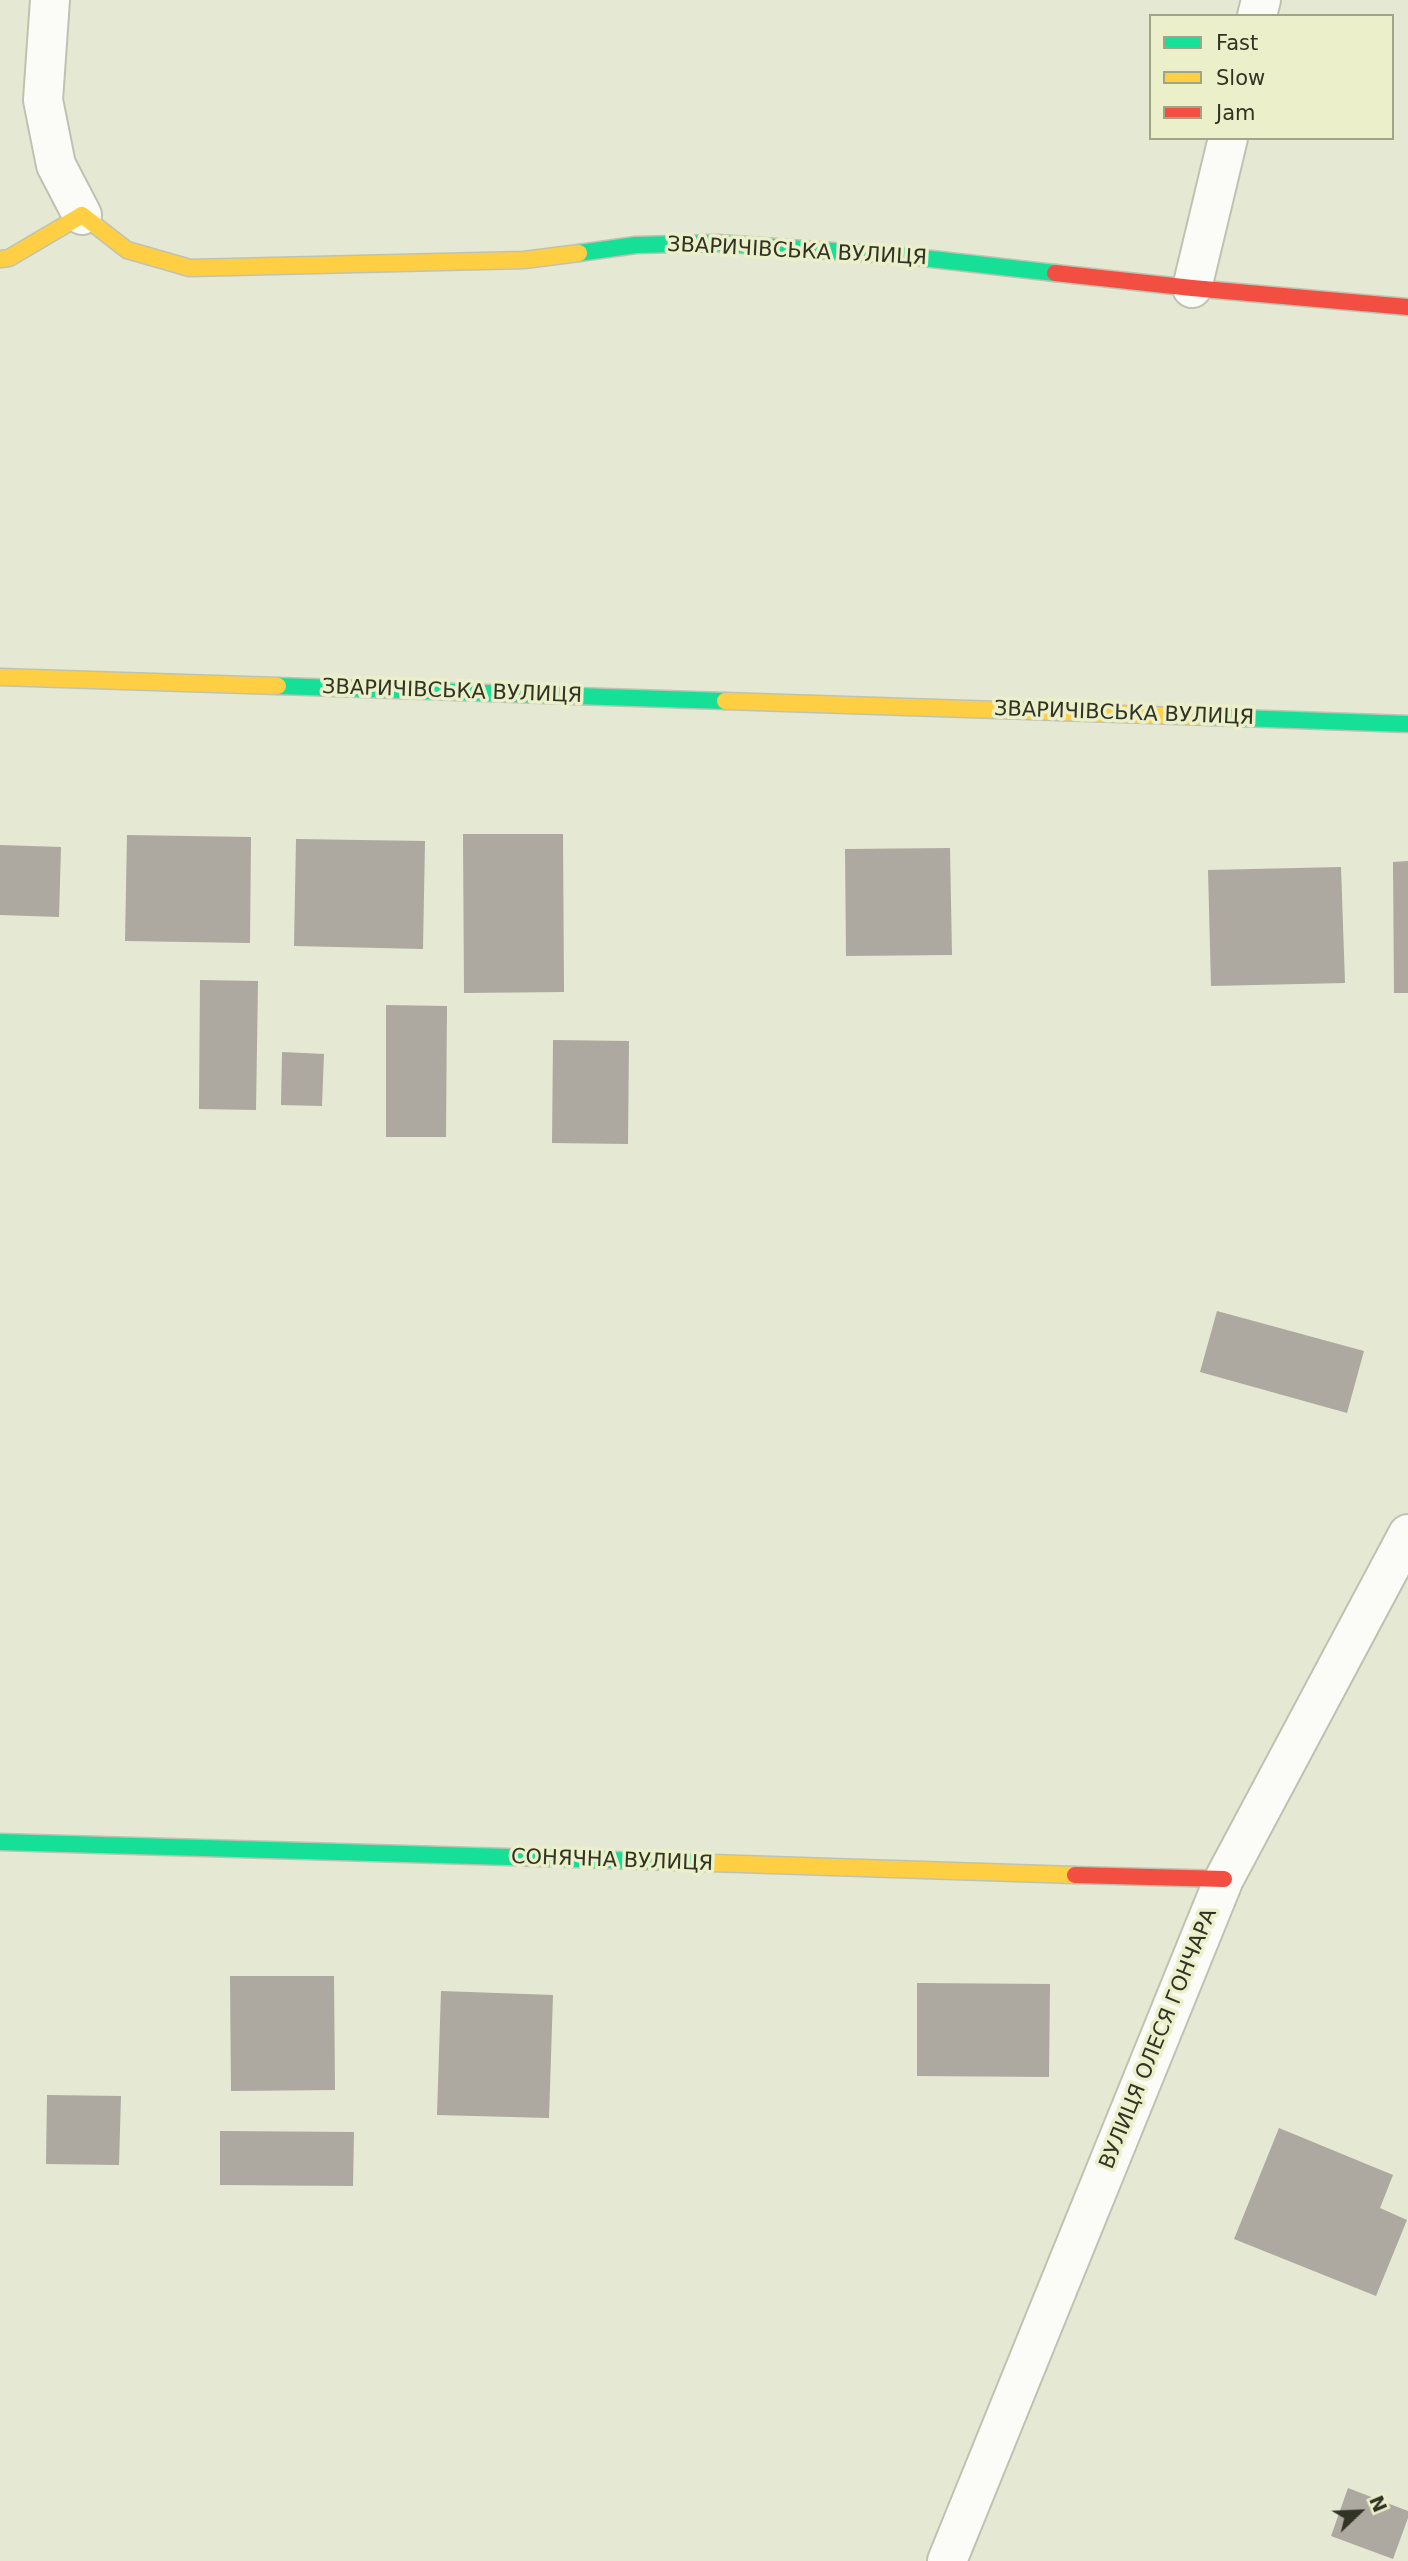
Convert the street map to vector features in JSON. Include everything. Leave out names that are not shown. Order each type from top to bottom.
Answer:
[{"type":"street","points":[[0,259],[9,258],[82,215],[56,165],[43,100],[50,0]]},
{"type":"street","points":[[1192,288],[1228,140]]},
{"type":"street","name":"ЗВАРИЧІВСЬКА ВУЛИЦЯ","points":[[82,215],[127,250],[190,268],[524,260],[636,245],[717,243],[905,256],[1192,288],[1408,307]]},
{"type":"street","name":"ЗВАРИЧІВСЬКА ВУЛИЦЯ","points":[[0,677],[1408,724]]},
{"type":"street","name":"ВУЛИЦЯ ОЛЕСЯ ГОНЧАРА","points":[[947,2561],[1224,1879],[1408,1534]]},
{"type":"street","name":"СОНЯЧНА ВУЛИЦЯ","points":[[0,1842],[1224,1879]]},
{"type":"building","points":[[463,834],[563,834],[564,992],[464,993]]},
{"type":"building","points":[[127,835],[251,837],[250,943],[125,941]]},
{"type":"building","points":[[296,839],[425,841],[423,949],[294,946]]},
{"type":"building","points":[[0,845],[61,847],[59,917],[0,915]]},
{"type":"building","points":[[950,848],[952,955],[846,956],[845,849]]},
{"type":"building","points":[[1408,861],[1408,993],[1394,993],[1393,862]]},
{"type":"building","points":[[1341,867],[1345,983],[1211,986],[1208,870]]},
{"type":"building","points":[[200,980],[258,981],[256,1110],[199,1109]]},
{"type":"building","points":[[386,1005],[447,1006],[446,1137],[386,1137]]},
{"type":"building","points":[[553,1040],[629,1041],[628,1144],[552,1143]]},
{"type":"building","points":[[282,1052],[324,1054],[322,1106],[281,1105]]},
{"type":"building","points":[[1217,1311],[1364,1351],[1347,1413],[1200,1372]]},
{"type":"building","points":[[230,1976],[334,1976],[335,2090],[231,2091]]},
{"type":"building","points":[[917,1983],[1050,1984],[1049,2077],[917,2076]]},
{"type":"building","points":[[441,1991],[553,1995],[549,2118],[437,2115]]},
{"type":"building","points":[[47,2095],[121,2096],[119,2165],[46,2164]]},
{"type":"building","points":[[1279,2128],[1393,2175],[1380,2208],[1407,2220],[1376,2296],[1234,2239]]},
{"type":"building","points":[[220,2131],[354,2132],[353,2186],[220,2185]]},
{"type":"building","points":[[1348,2488],[1408,2511],[1393,2559],[1331,2536]]},
{"type":"traffic: fast","points":[[579,253],[636,245],[717,243],[905,256],[1055,273]]},
{"type":"traffic: fast","points":[[278,686],[725,701]]},
{"type":"traffic: fast","points":[[1211,717],[1408,724]]},
{"type":"traffic: fast","points":[[0,1842],[711,1863]]},
{"type":"traffic: slow","points":[[0,259],[9,258],[82,215],[127,250],[190,268],[524,260],[579,253]]},
{"type":"traffic: slow","points":[[0,677],[278,686]]},
{"type":"traffic: slow","points":[[725,701],[1211,717]]},
{"type":"traffic: slow","points":[[711,1863],[1075,1875]]},
{"type":"traffic: jam","points":[[1055,273],[1408,307]]},
{"type":"traffic: jam","points":[[1075,1875],[1224,1879]]}]
